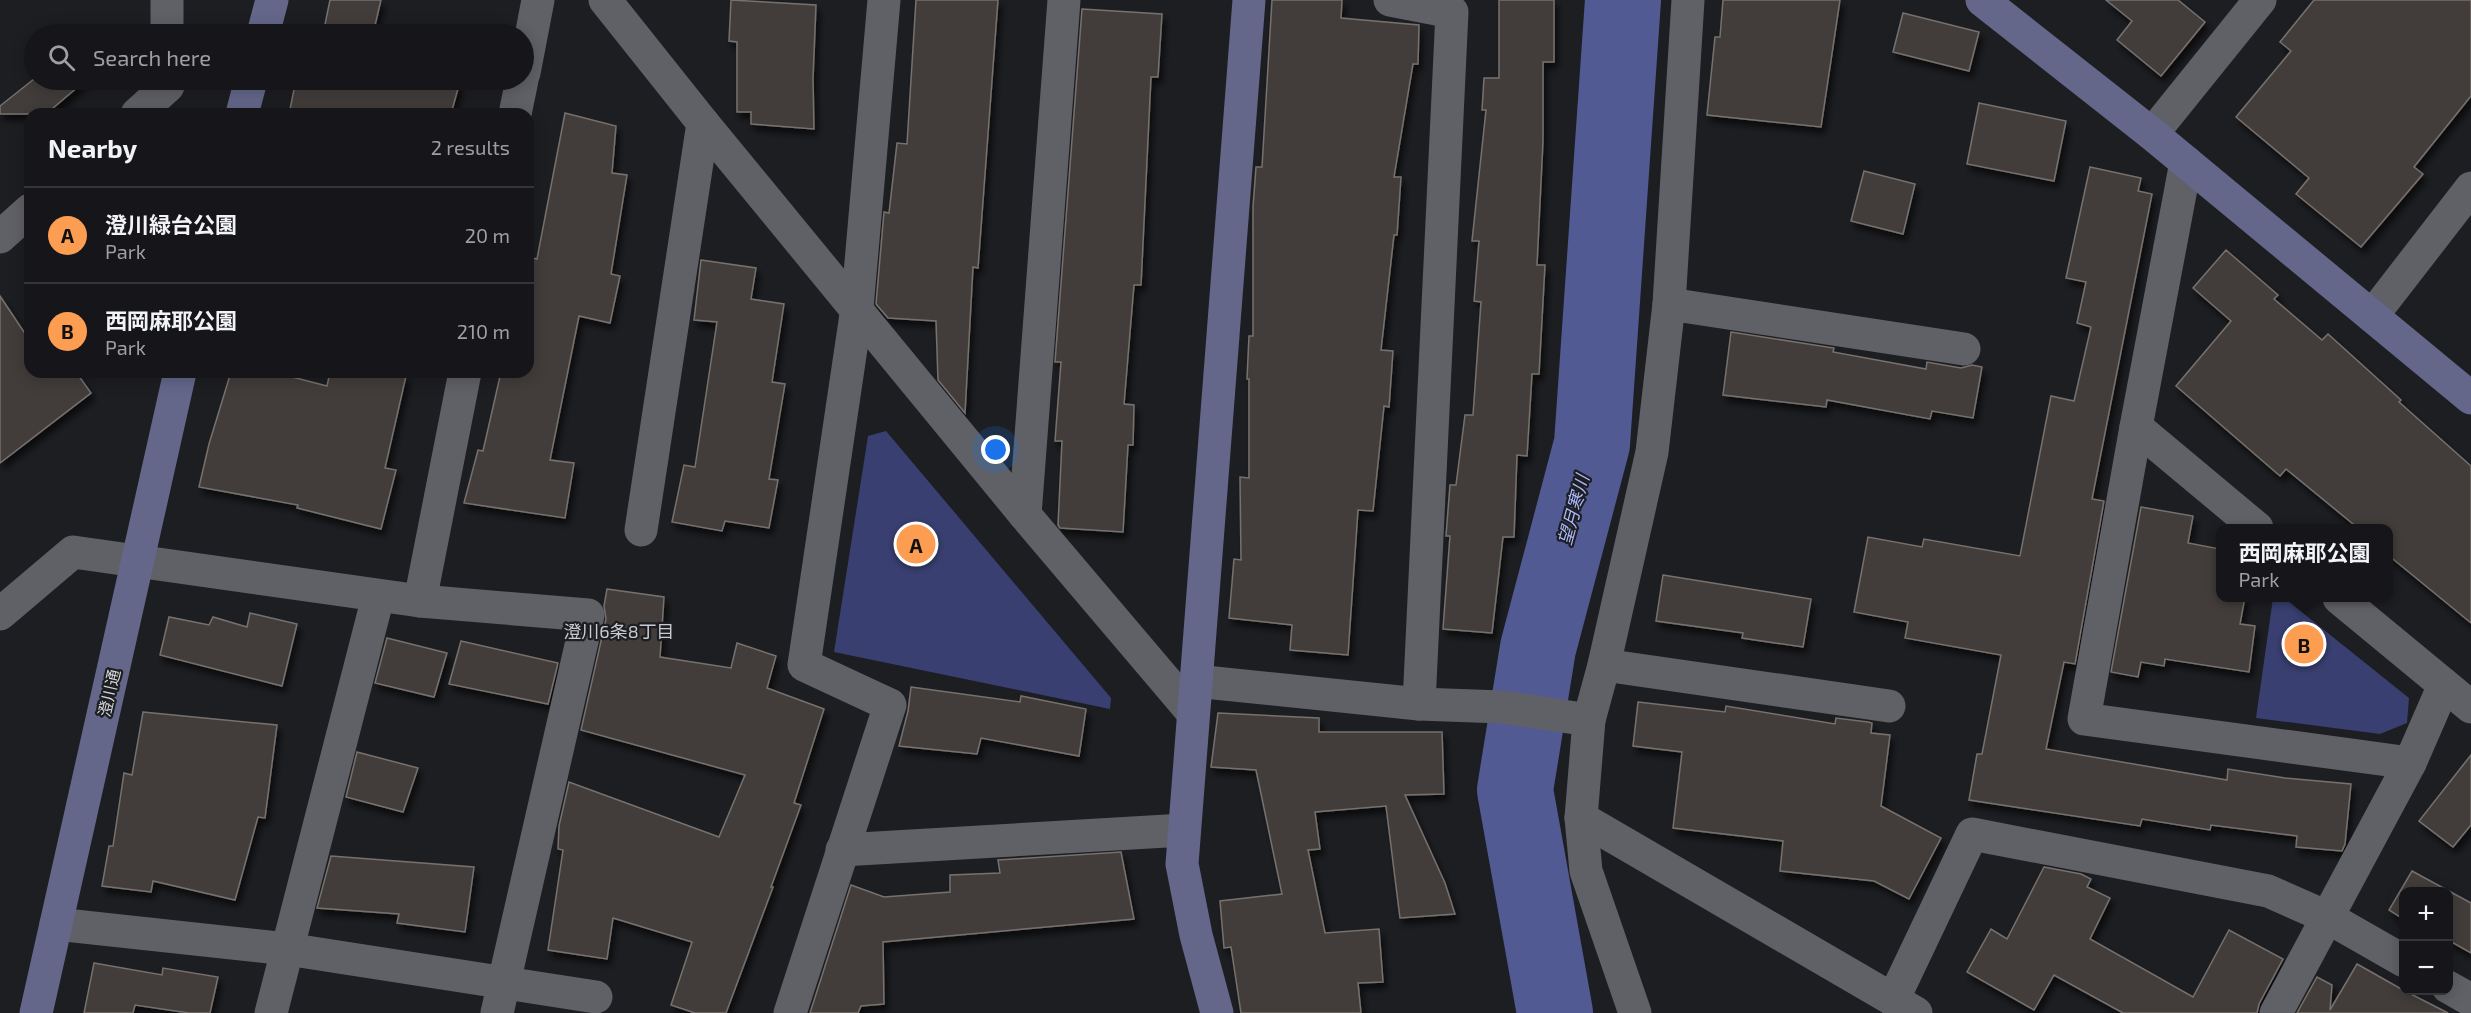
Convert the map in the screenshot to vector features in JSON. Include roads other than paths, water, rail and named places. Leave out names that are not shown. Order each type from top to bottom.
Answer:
[{"type":"street","points":[[167,0],[167,24]]},
{"type":"street","points":[[266,24],[272,0]]},
{"type":"street","points":[[533,24],[538,0]]},
{"type":"street","points":[[605,0],[1024,515],[1194,697],[1502,707],[1590,720]]},
{"type":"street","points":[[790,1013],[890,705],[804,665],[857,308],[884,0]]},
{"type":"street","points":[[1024,515],[1064,0]]},
{"type":"street","points":[[1217,1013],[1196,935],[1182,864],[1249,0]]},
{"type":"street","points":[[1390,0],[1452,12],[1419,704]]},
{"type":"street","points":[[1635,1013],[1586,871],[1581,818],[1590,720],[1652,452],[1669,304],[1688,0]]},
{"type":"street","points":[[1982,0],[2152,134],[2471,398]]},
{"type":"street","points":[[2152,134],[2260,0]]},
{"type":"street","points":[[244,108],[248,90]]},
{"type":"street","points":[[516,108],[520,90]]},
{"type":"street","points":[[146,108],[168,93]]},
{"type":"street","points":[[641,530],[703,123]]},
{"type":"street","points":[[2186,162],[2084,719],[2410,763]]},
{"type":"street","points":[[2372,316],[2471,188]]},
{"type":"street","points":[[0,237],[24,215]]},
{"type":"street","points":[[1669,304],[1964,349]]},
{"type":"street","name":"澄川通","points":[[36,1013],[179,378]]},
{"type":"street","points":[[420,601],[464,378]]},
{"type":"street","points":[[2136,427],[2252,524]]},
{"type":"street","points":[[0,614],[73,552],[378,597],[588,615],[501,998]]},
{"type":"street","points":[[271,1013],[378,597]]},
{"type":"street","points":[[2345,602],[2471,707]]},
{"type":"street","points":[[1604,665],[1889,706]]},
{"type":"street","points":[[2276,1013],[2410,763],[2444,685]]},
{"type":"street","points":[[1581,818],[1904,1006],[1972,834],[2268,891],[2327,917],[2399,959]]},
{"type":"street","points":[[842,850],[1184,831]]},
{"type":"street","points":[[56,924],[286,949],[501,998],[596,997]]},
{"type":"street","points":[[2453,990],[2471,1000]]},
{"type":"waterway","name":"望月寒川","points":[[1555,1013],[1515,790],[1538,648],[1592,444],[1623,0]]},
{"type":"place","name":"澄川緑台公園","points":[[916,544]]},
{"type":"place","name":"西岡麻耶公園","points":[[2304,644]]},
{"type":"district","name":"澄川6条8丁目","points":[[619,632]]}]
